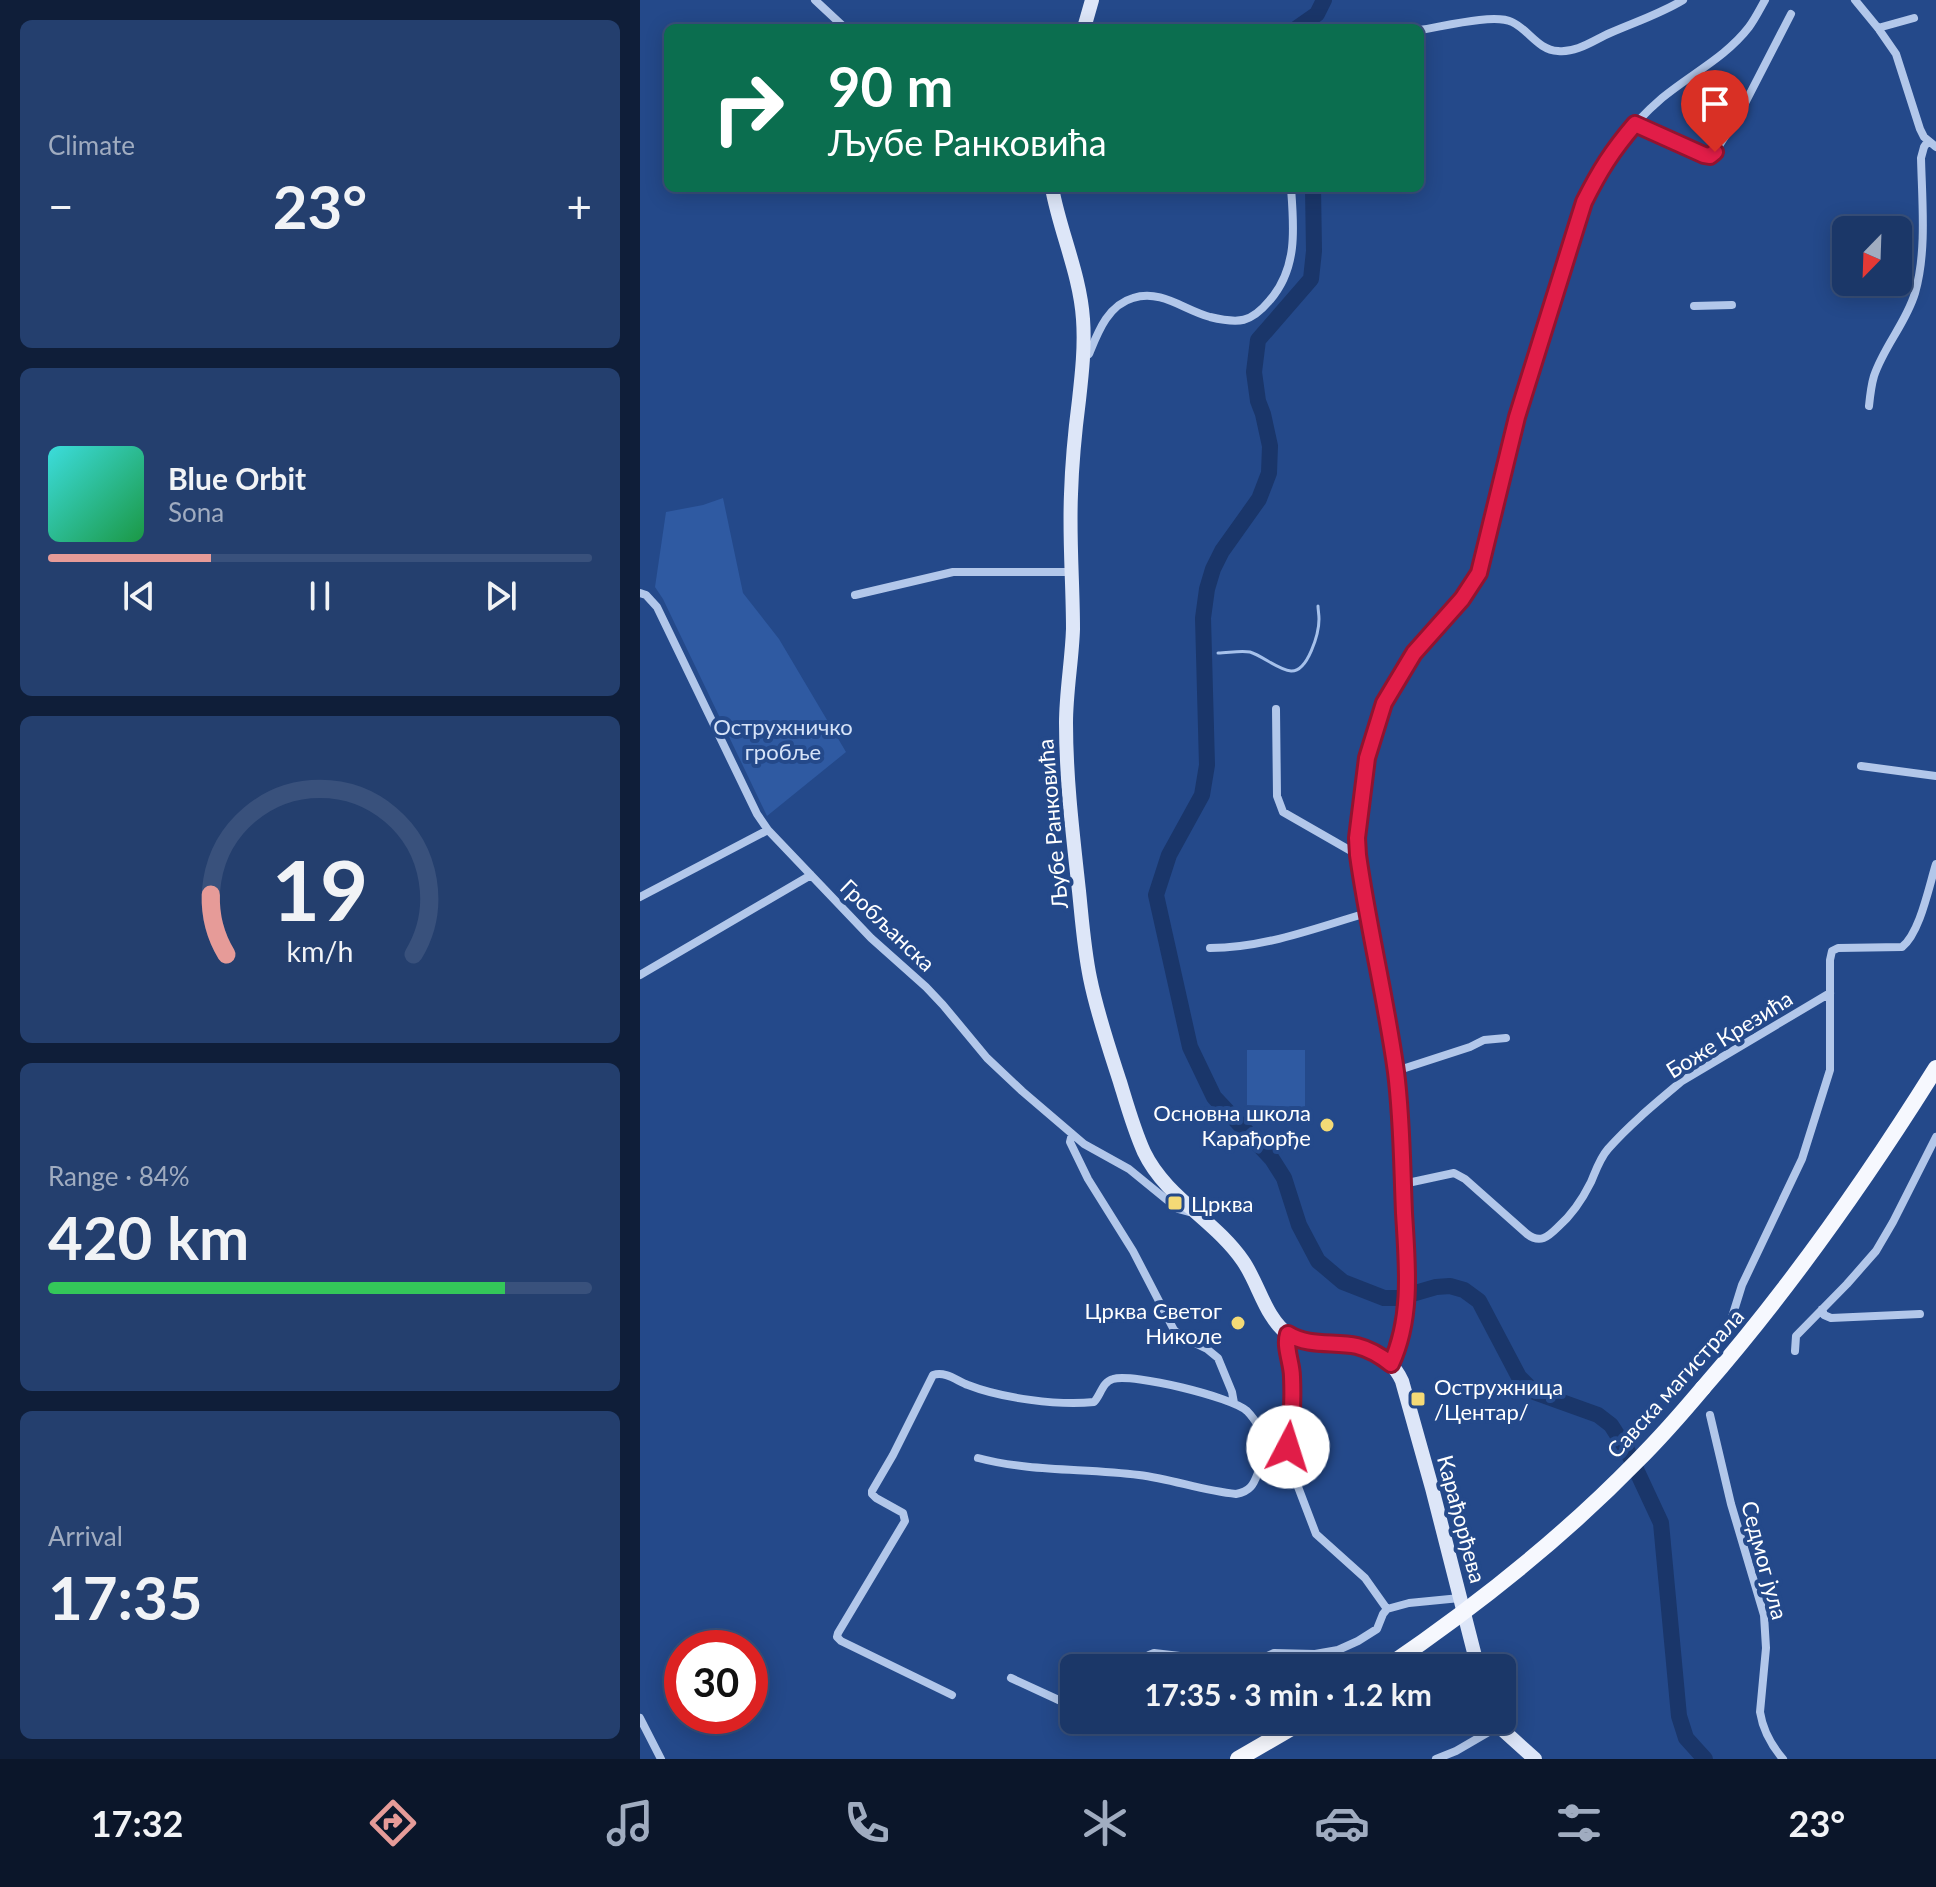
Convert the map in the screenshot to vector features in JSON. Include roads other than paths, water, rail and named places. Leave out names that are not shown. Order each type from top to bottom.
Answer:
[{"type":"main road","name":"Савска магистрала","points":[[1405,1654],[1507,1578],[1583,1514],[1638,1461],[1760,1320],[1835,1220],[1936,1068]]},
{"type":"main road","points":[[1238,1759],[1281,1734]]},
{"type":"street","points":[[815,0],[841,24]]},
{"type":"street","points":[[1085,24],[1092,0]]},
{"type":"street","points":[[1424,29],[1470,21],[1510,21],[1545,48],[1561,52],[1641,22],[1683,0]]},
{"type":"street","points":[[1284,1456],[1289,1441],[1292,1408],[1288,1334],[1302,1340],[1353,1345],[1391,1364],[1406,1305],[1401,1126],[1396,1071],[1367,913],[1357,838],[1367,758],[1384,703],[1414,653],[1462,599],[1479,573],[1517,417],[1584,202],[1600,169],[1618,143],[1663,97],[1738,40],[1765,0]]},
{"type":"street","points":[[1855,0],[1896,54],[1920,129],[1936,147]]},
{"type":"street","points":[[1635,124],[1710,156],[1741,111],[1791,14]]},
{"type":"street","points":[[1878,28],[1914,18]]},
{"type":"street","points":[[1869,406],[1878,365],[1907,315],[1918,284],[1921,158],[1928,141]]},
{"type":"street","name":"Љубе Ранковића","points":[[1053,192],[1083,319],[1083,357],[1072,465],[1073,632],[1066,719],[1075,862],[1091,981],[1144,1152],[1165,1184],[1239,1254],[1275,1321],[1288,1334]]},
{"type":"street","points":[[1083,357],[1087,357],[1104,321],[1117,306],[1137,297],[1156,296],[1213,318],[1245,320],[1254,317],[1278,292],[1287,275],[1294,222],[1291,192]]},
{"type":"street","points":[[1694,306],[1732,305]]},
{"type":"street","points":[[855,595],[953,572],[1072,572]]},
{"type":"street","name":"Гробљанска","points":[[640,593],[657,607],[757,814],[768,830],[871,938],[926,987],[987,1058],[1032,1101],[1091,1149],[1129,1169],[1178,1209],[1183,1212],[1192,1210]]},
{"type":"street","points":[[1276,709],[1277,796],[1283,812],[1358,855]]},
{"type":"street","points":[[1861,766],[1936,776]]},
{"type":"street","points":[[640,897],[768,830]]},
{"type":"street","points":[[1728,1330],[1742,1285],[1802,1159],[1830,1070],[1832,951],[1838,948],[1902,947],[1909,941],[1921,913],[1936,864]]},
{"type":"street","points":[[640,975],[811,875]]},
{"type":"street","points":[[1210,948],[1284,939],[1367,913]]},
{"type":"street","name":"Боже Крезића","points":[[1403,1184],[1454,1173],[1465,1179],[1527,1234],[1543,1239],[1572,1215],[1609,1147],[1662,1098],[1682,1081],[1830,993]]},
{"type":"street","points":[[1396,1071],[1484,1040],[1506,1038]]},
{"type":"street","points":[[1072,1134],[1070,1142],[1088,1179],[1133,1251],[1174,1330],[1218,1358],[1234,1403]]},
{"type":"street","points":[[1795,1351],[1796,1336],[1876,1251],[1936,1137]]},
{"type":"street","points":[[1822,1309],[1824,1315],[1831,1318],[1920,1314]]},
{"type":"street","name":"Карађорђева","points":[[1391,1364],[1402,1381],[1474,1654]]},
{"type":"street","points":[[952,1695],[837,1637],[905,1521],[903,1513],[876,1498],[872,1491],[931,1377],[936,1373],[977,1388],[1033,1400],[1094,1402],[1110,1380],[1125,1378],[1186,1389],[1245,1409],[1271,1455]]},
{"type":"street","name":"Седмог јула","points":[[1710,1415],[1731,1504],[1764,1615],[1766,1648],[1761,1722],[1771,1744],[1783,1759]]},
{"type":"street","points":[[978,1458],[1004,1465],[1137,1475],[1236,1494],[1252,1487],[1261,1463],[1271,1455],[1284,1456],[1318,1537],[1365,1578],[1387,1609]]},
{"type":"street","points":[[1274,1654],[1315,1654],[1338,1650],[1377,1629],[1387,1609],[1409,1603],[1460,1598]]},
{"type":"street","points":[[1011,1678],[1060,1701]]},
{"type":"street","points":[[640,1718],[661,1759]]},
{"type":"street","points":[[1436,1759],[1456,1751],[1482,1734]]},
{"type":"street","points":[[1509,1734],[1535,1759]]},
{"type":"waterway","points":[[1303,24],[1317,14],[1324,0]]},
{"type":"waterway","points":[[1313,192],[1311,279],[1258,340],[1254,372],[1270,446],[1269,473],[1259,499],[1222,551],[1207,589],[1203,618],[1207,765],[1202,795],[1169,855],[1156,895],[1190,1047],[1214,1097],[1272,1159],[1284,1178],[1299,1225],[1318,1261],[1343,1282],[1384,1298],[1398,1298],[1436,1287],[1450,1286],[1464,1290],[1479,1301],[1519,1377],[1534,1392],[1598,1415],[1611,1425],[1627,1450],[1661,1523],[1679,1716],[1686,1738],[1705,1759]]},
{"type":"waterway","points":[[1218,653],[1250,652],[1281,668],[1297,670],[1307,659],[1315,642],[1318,606]]},
{"type":"place","name":"Основна школа Карађорђе","points":[[1327,1125]]},
{"type":"place","name":"Црква","points":[[1175,1203]]},
{"type":"place","name":"Црква Светог Николе","points":[[1238,1323]]},
{"type":"place","name":"Остружница /Центар/","points":[[1418,1399]]},
{"type":"park label","name":"Остружничко гробље","points":[[783,738]]}]
